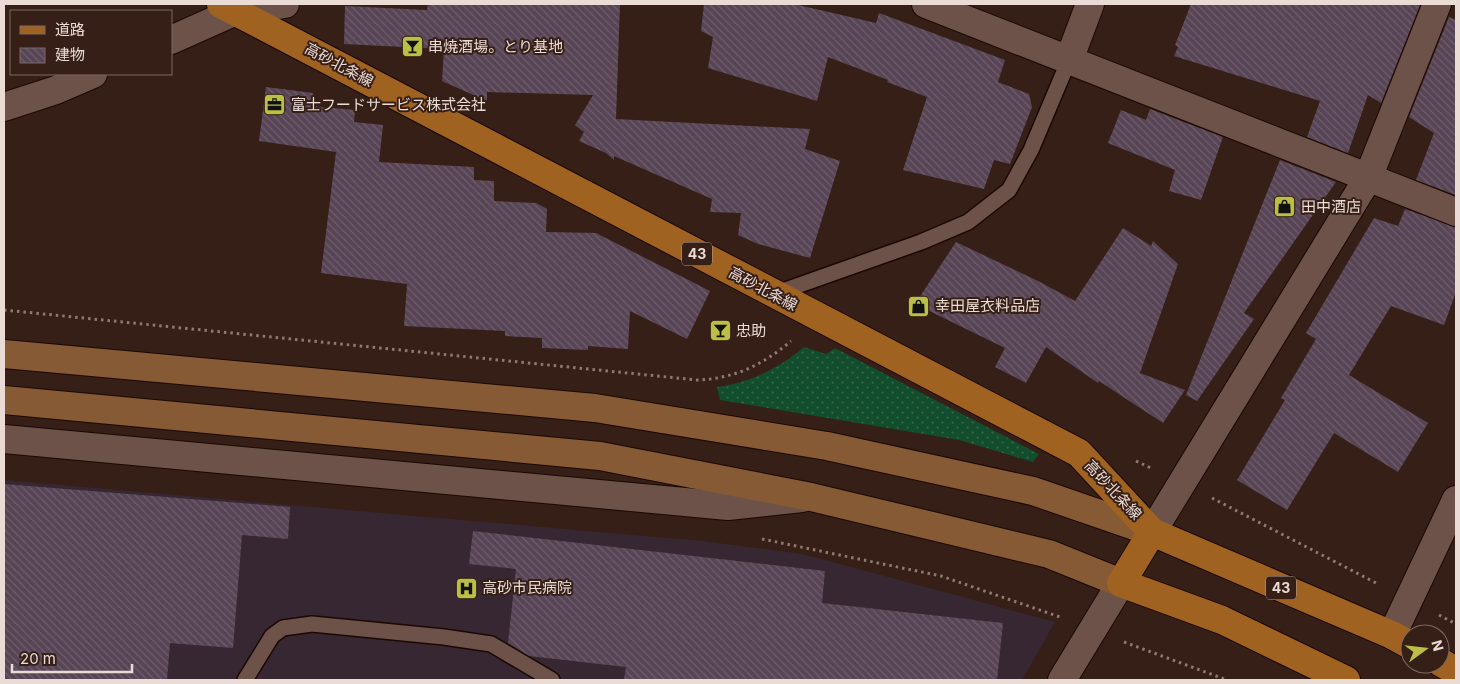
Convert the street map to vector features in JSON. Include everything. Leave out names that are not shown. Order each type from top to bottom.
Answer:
[{"type":"main road","name":"高砂北条線","points":[[229,8],[1079,454],[1152,532],[1400,640]]},
{"type":"main road","name":"高砂北条線","points":[[1121,582],[1152,532]]},
{"type":"main road","points":[[1121,582],[1222,620],[1346,680]]},
{"type":"street","points":[[172,39],[229,8],[285,4]]},
{"type":"street","points":[[926,4],[1456,212]]},
{"type":"street","points":[[1069,60],[1090,4]]},
{"type":"street","points":[[4,354],[595,408],[827,446],[1024,489],[1152,532],[1368,178],[1437,4]]},
{"type":"street","points":[[4,107],[56,90],[91,75]]},
{"type":"street","points":[[4,400],[600,456],[811,497],[1049,554],[1121,582],[1062,680]]},
{"type":"street","points":[[4,439],[728,506],[811,497]]},
{"type":"street","points":[[1404,624],[1409,600],[1456,500]]},
{"type":"lane","points":[[773,294],[922,242],[968,222],[1009,190],[1030,150],[1069,60]]},
{"type":"lane","points":[[245,680],[272,636],[283,628],[312,624],[444,637],[491,644],[552,680]]},
{"type":"path","points":[[4,310],[697,380],[731,376],[774,356],[793,339],[813,315]]},
{"type":"path","points":[[1133,460],[1182,482],[1456,624]]},
{"type":"path","points":[[758,538],[941,576],[1025,604],[1227,680]]},
{"type":"shaded area","name":"高砂市民病院","points":[[4,480],[702,541],[803,554],[1055,622],[1022,680],[4,680]]},
{"type":"green space","points":[[804,347],[826,354],[835,348],[1039,454],[1033,462],[959,440],[720,400],[717,387],[741,382],[764,373],[784,362]]},
{"type":"building","points":[[428,4],[620,4],[616,119],[810,129],[805,149],[840,161],[810,258],[758,244],[738,235],[741,213],[710,212],[712,199],[614,156],[614,160],[606,153],[579,141],[584,132],[575,125],[593,95],[487,92],[487,101],[442,81],[444,49],[344,44],[345,6],[427,10]]},
{"type":"building","points":[[704,4],[794,4],[876,23],[879,13],[1005,60],[998,82],[1029,94],[1032,107],[1010,164],[994,160],[984,189],[903,170],[927,97],[828,57],[817,101],[708,68],[713,37],[701,31]]},
{"type":"building","points":[[1191,4],[1420,5],[1381,103],[1368,95],[1348,153],[1307,137],[1320,101],[1174,56],[1178,47],[1175,45]]},
{"type":"building","points":[[1449,17],[1456,20],[1456,195],[1416,180],[1434,133],[1409,117]]},
{"type":"building","points":[[266,87],[313,93],[312,106],[355,110],[354,122],[383,125],[379,162],[474,167],[474,180],[494,181],[494,201],[536,203],[547,209],[546,232],[596,233],[710,291],[687,339],[630,311],[628,349],[588,346],[588,350],[542,348],[542,338],[505,336],[505,331],[404,326],[407,284],[321,273],[336,152],[259,141]]},
{"type":"building","points":[[1150,109],[1223,137],[1201,200],[1169,191],[1175,170],[1108,143],[1121,110],[1146,120]]},
{"type":"building","points":[[1280,160],[1336,182],[1244,313],[1254,319],[1197,401],[1186,395]]},
{"type":"building","points":[[1405,209],[1456,227],[1456,292],[1444,325],[1391,306],[1349,375],[1428,423],[1398,472],[1334,433],[1287,510],[1237,480],[1285,400],[1281,398],[1316,339],[1306,333],[1374,218],[1398,226]]},
{"type":"building","points":[[1123,228],[1151,246],[1153,241],[1178,264],[1140,373],[1185,390],[1163,423],[1099,381],[1098,383],[1046,347],[1026,383],[995,367],[1005,348],[915,304],[956,242],[1075,301]]},
{"type":"building","points":[[4,484],[290,507],[288,539],[242,535],[233,648],[170,643],[167,680],[4,680]]},
{"type":"building","points":[[473,531],[825,571],[822,603],[1003,623],[997,680],[624,680],[626,667],[529,656],[508,643],[516,569],[469,564]]},
{"type":"place","name":"串焼酒場。とり基地","points":[[412,47]]},
{"type":"place","name":"富士フードサービス株式会社","points":[[275,105]]},
{"type":"place","name":"田中酒店","points":[[1285,207]]},
{"type":"place","name":"幸田屋衣料品店","points":[[919,306]]},
{"type":"place","name":"忠助","points":[[720,331]]},
{"type":"place","name":"高砂市民病院","points":[[466,588]]}]
